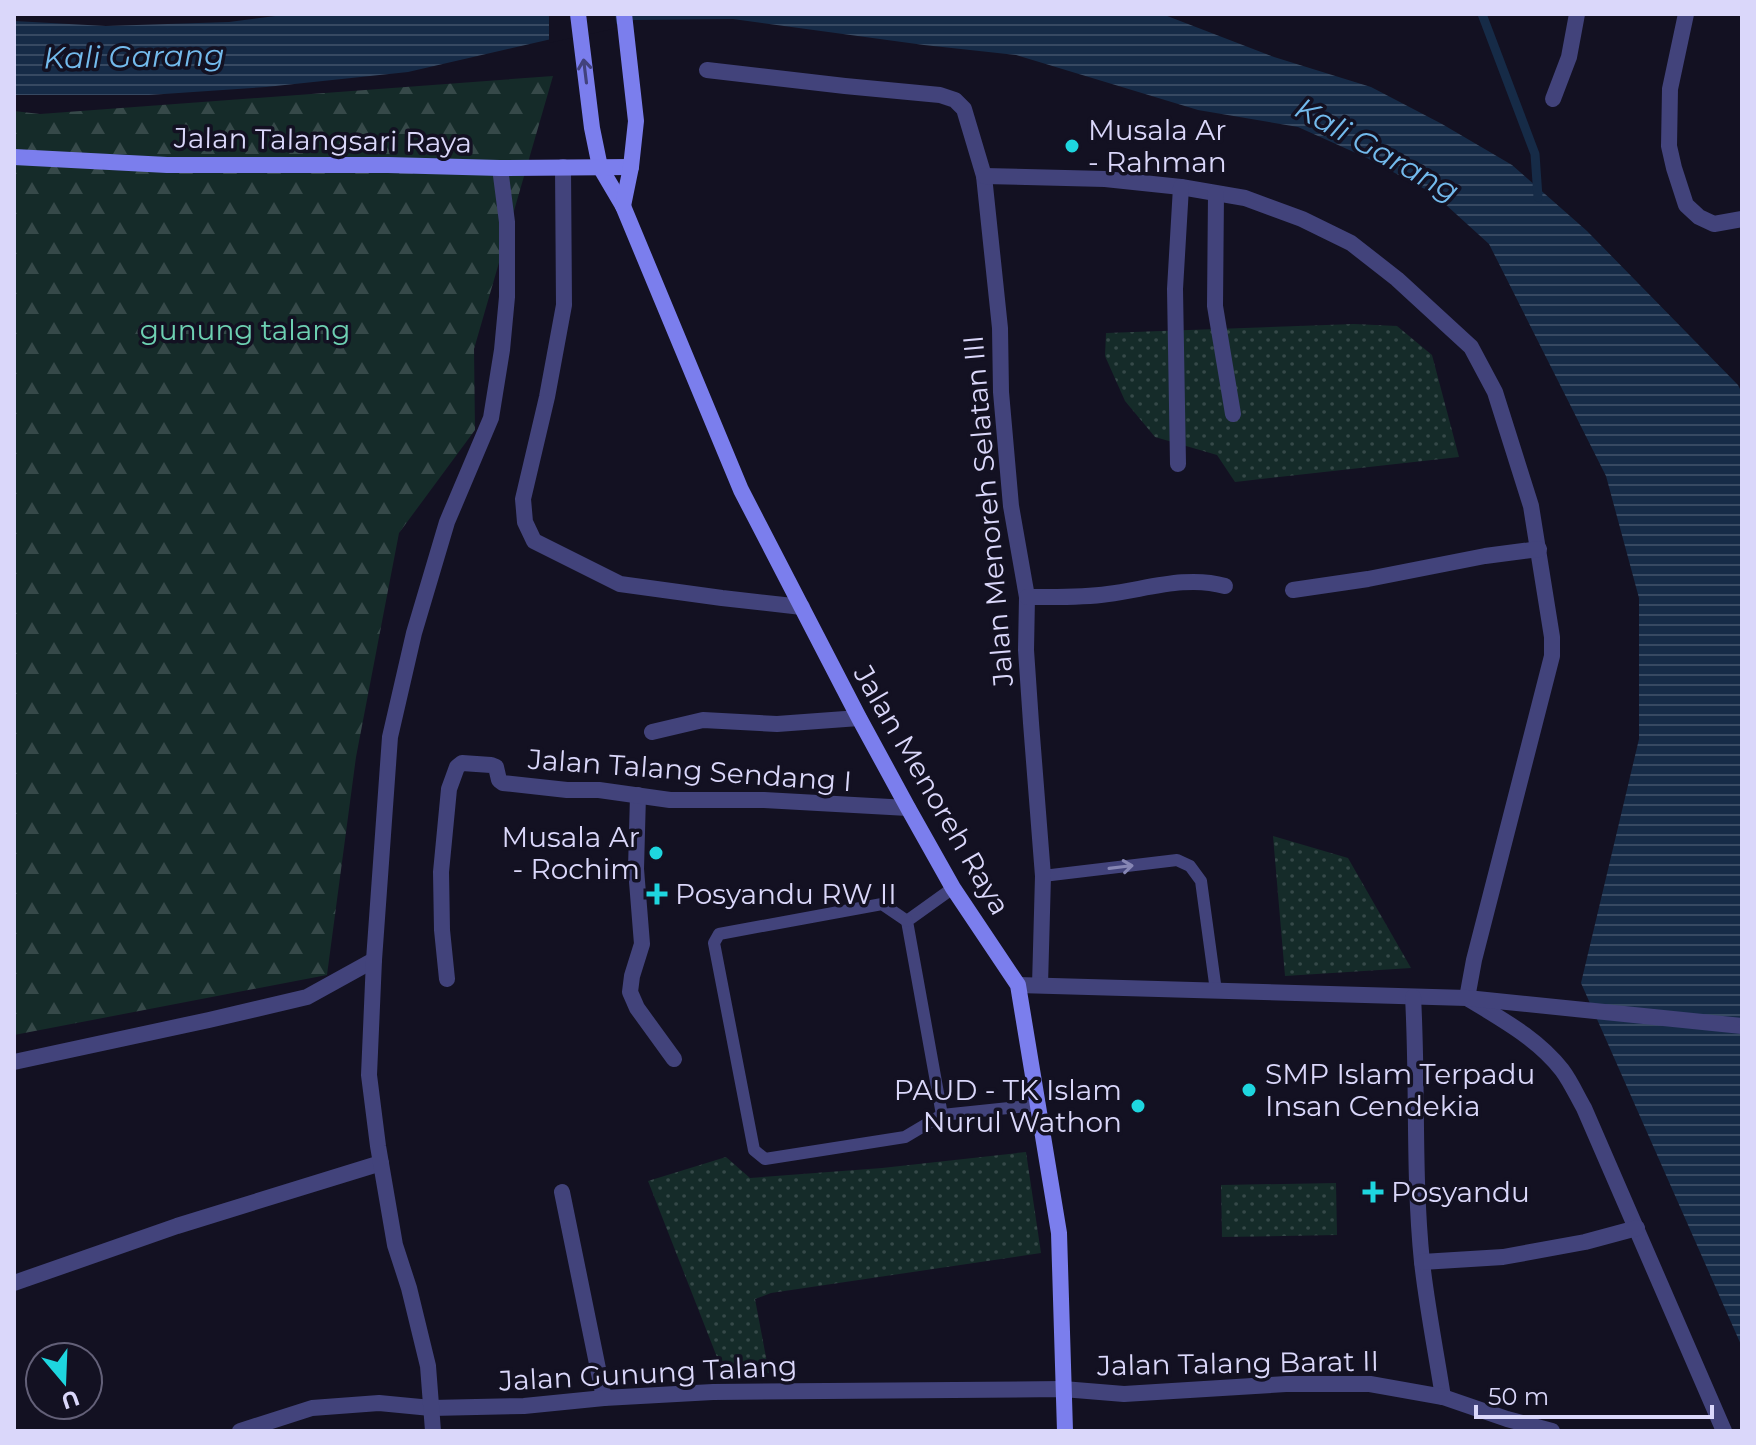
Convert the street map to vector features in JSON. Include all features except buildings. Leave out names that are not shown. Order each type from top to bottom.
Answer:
[{"type":"main road","name":"Jalan Menoreh Raya","points":[[578,14],[600,167],[623,206],[741,490],[908,808],[953,888],[1018,985],[1059,1233],[1065,1431]]},
{"type":"main road","points":[[623,206],[636,121],[624,14]]},
{"type":"main road","name":"Jalan Talangsari Raya","points":[[14,157],[167,165],[631,167]]},
{"type":"street","points":[[1553,99],[1569,57],[1577,14]]},
{"type":"street","points":[[1686,14],[1670,89],[1669,146],[1674,168],[1686,205],[1699,217],[1714,224],[1742,219]]},
{"type":"street","name":"Jalan Menoreh Selatan III","points":[[707,70],[940,95],[955,100],[964,109],[984,176],[1000,328],[1001,392],[1011,506],[1027,597],[1026,650],[1031,738],[1043,876],[1040,985]]},
{"type":"street","points":[[563,167],[564,305],[523,499],[525,522],[534,541],[620,584],[802,607]]},
{"type":"street","points":[[433,1431],[428,1366],[395,1245],[369,1075],[374,960],[390,737],[414,633],[447,522],[491,418],[502,350],[507,297],[507,222],[500,168]]},
{"type":"street","points":[[984,176],[1105,179],[1245,198],[1302,219],[1351,243],[1397,279],[1471,347],[1505,418],[1531,506],[1552,637],[1552,656],[1467,998]]},
{"type":"street","points":[[1178,464],[1175,289],[1181,187]]},
{"type":"street","points":[[1216,194],[1215,306],[1233,414]]},
{"type":"street","points":[[1293,590],[1539,549]]},
{"type":"street","points":[[1027,597],[1106,595],[1193,581],[1209,581],[1225,586]]},
{"type":"street","points":[[652,732],[703,720],[777,724],[859,718]]},
{"type":"street","name":"Jalan Talang Sendang I","points":[[447,979],[441,872],[449,789],[462,763],[496,767],[499,780],[503,783],[567,790],[599,790],[670,800],[764,800],[908,808]]},
{"type":"street","points":[[638,795],[636,869],[642,944],[630,992],[637,1008],[674,1059]]},
{"type":"street","points":[[14,1062],[307,997],[374,960]]},
{"type":"street","points":[[1018,985],[1467,998],[1742,1026]]},
{"type":"street","points":[[1413,997],[1422,1262],[1443,1397]]},
{"type":"street","points":[[1467,998],[1529,1037],[1564,1072],[1584,1108],[1724,1431]]},
{"type":"street","points":[[14,1283],[177,1226],[381,1163]]},
{"type":"street","points":[[562,1192],[604,1398]]},
{"type":"street","points":[[1422,1262],[1503,1257],[1585,1242],[1637,1228]]},
{"type":"street","name":"Jalan Talang Barat II","points":[[1063,1389],[1124,1394],[1286,1384],[1370,1384],[1443,1397],[1552,1431]]},
{"type":"street","name":"Jalan Gunung Talang","points":[[240,1431],[312,1408],[379,1403],[431,1408],[524,1406],[713,1392],[1063,1389]]},
{"type":"lane","points":[[1043,876],[1177,860],[1190,866],[1201,881],[1216,991]]},
{"type":"lane","points":[[907,921],[953,888]]},
{"type":"lane","points":[[942,1115],[907,921],[882,904],[719,934],[714,943],[754,1150],[765,1159],[905,1137],[942,1115],[1038,1105]]},
{"type":"green space","name":"gunung talang","points":[[553,76],[474,349],[475,430],[399,533],[356,757],[327,975],[14,1035],[14,111],[40,114]]},
{"type":"green space","points":[[1354,324],[1397,326],[1432,355],[1459,457],[1235,482],[1217,455],[1155,437],[1125,401],[1105,356],[1106,333]]},
{"type":"green space","points":[[1273,836],[1348,858],[1411,968],[1285,976]]},
{"type":"green space","points":[[1026,1152],[1041,1253],[771,1293],[755,1299],[769,1373],[724,1375],[648,1181],[726,1157],[750,1178],[882,1168]]},
{"type":"green space","points":[[1336,1183],[1337,1235],[1222,1237],[1221,1185]]},
{"type":"water","name":"Kali Garang","points":[[291,14],[1162,14],[1274,57],[1371,87],[1512,165],[1587,231],[1738,385],[1742,393],[1742,1347],[1581,983],[1639,739],[1639,598],[1606,476],[1489,244],[1434,194],[1367,158],[1298,127],[1198,110],[1016,55],[733,19],[634,20],[408,72],[149,95],[14,95],[14,21],[106,26],[229,22]]},
{"type":"pier","points":[[549,14],[615,14],[617,28],[549,43]]},
{"type":"waterway","points":[[1482,14],[1535,154],[1538,197]]},
{"type":"place","name":"Musala Ar - Rahman","points":[[1072,146]]},
{"type":"place","name":"Musala Ar - Rochim","points":[[656,853]]},
{"type":"place","name":"Posyandu RW II","points":[[657,894]]},
{"type":"place","name":"SMP Islam Terpadu Insan Cendekia","points":[[1249,1090]]},
{"type":"place","name":"PAUD - TK Islam Nurul Wathon","points":[[1138,1106]]},
{"type":"place","name":"Posyandu","points":[[1373,1192]]}]
